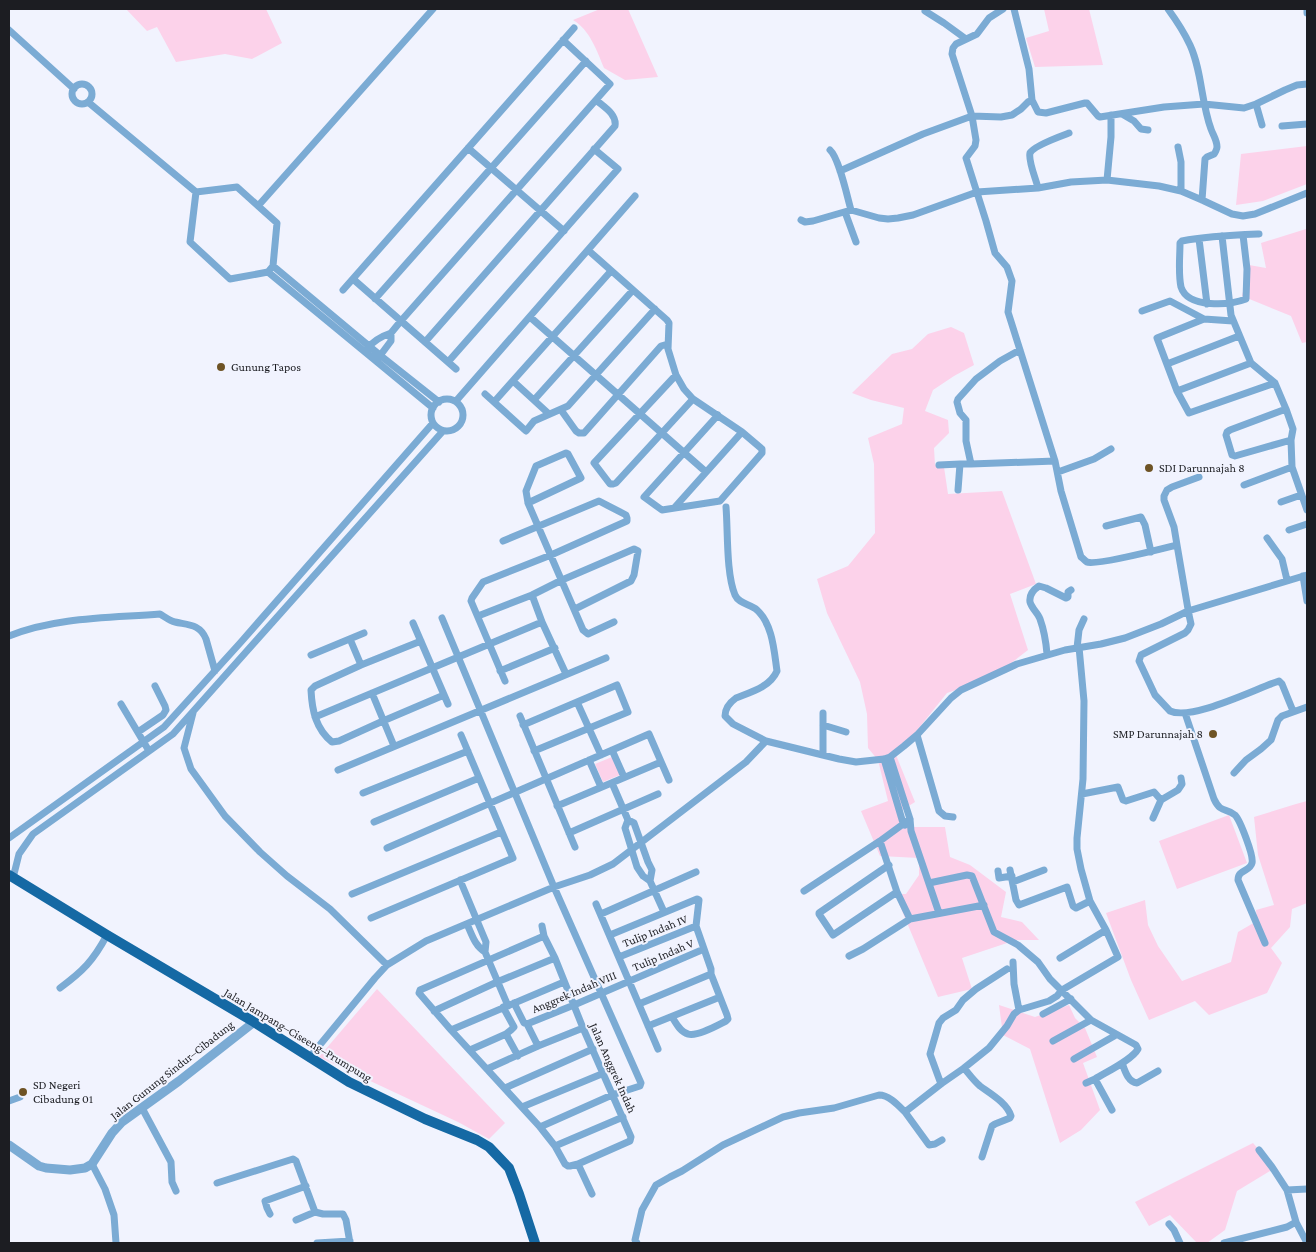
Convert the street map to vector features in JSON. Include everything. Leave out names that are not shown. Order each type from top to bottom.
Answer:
[{"type":"main road","name":"Jalan Jampang–Ciseeng–Prumpung","points":[[11,877],[254,1022],[349,1082],[399,1107],[477,1140],[489,1147],[509,1168],[535,1243]]},
{"type":"street","points":[[258,206],[434,9]]},
{"type":"street","points":[[1003,9],[989,18],[977,34],[956,44],[952,51],[972,116],[977,143],[966,158],[995,253],[1007,267],[1012,281],[1008,312],[1055,461],[1061,490],[1079,549],[1082,557],[1086,562],[1090,563],[1104,562],[1178,545]]},
{"type":"street","points":[[1014,9],[1030,69],[1032,100],[1038,112],[1042,113],[1085,103],[1098,117],[1164,107],[1204,104],[1244,108],[1297,85],[1307,84]]},
{"type":"street","points":[[1168,9],[1191,46],[1204,104],[1217,147],[1214,154],[1205,159],[1202,200]]},
{"type":"street","points":[[925,11],[966,39]]},
{"type":"street","points":[[343,290],[574,28]]},
{"type":"street","points":[[9,30],[74,89]]},
{"type":"street","points":[[379,359],[390,341],[391,334],[400,322],[610,84],[563,40]]},
{"type":"street","points":[[375,299],[586,61]]},
{"type":"street","points":[[79,85],[88,87],[91,93],[88,102],[82,104],[74,101],[72,95],[74,89],[79,85]]},
{"type":"street","points":[[424,342],[616,126],[614,116],[596,100]]},
{"type":"street","points":[[840,171],[923,134],[972,116],[1001,117],[1012,115],[1032,100]]},
{"type":"street","points":[[88,102],[196,192],[236,186],[277,223],[270,269]]},
{"type":"street","points":[[1256,104],[1262,125]]},
{"type":"street","points":[[1122,114],[1134,121],[1141,129],[1148,130]]},
{"type":"street","points":[[1107,180],[1111,115]]},
{"type":"street","points":[[1282,126],[1307,124]]},
{"type":"street","points":[[1038,188],[1031,164],[1030,154],[1032,150],[1069,134]]},
{"type":"street","points":[[1178,147],[1181,162],[1180,191]]},
{"type":"street","points":[[468,148],[564,231]]},
{"type":"street","points":[[448,362],[618,169],[594,149]]},
{"type":"street","points":[[830,150],[834,154],[840,171],[856,242]]},
{"type":"street","points":[[801,220],[805,222],[813,221],[848,211],[879,218],[898,218],[977,192],[1038,188],[1071,182],[1107,180],[1159,186],[1180,191],[1232,214],[1242,216],[1256,214],[1307,193]]},
{"type":"street","points":[[196,192],[190,242],[230,279],[270,269]]},
{"type":"street","points":[[456,401],[635,196]]},
{"type":"street","points":[[1230,312],[1206,304],[1185,293],[1182,288],[1179,272],[1180,243],[1222,236],[1259,234]]},
{"type":"street","points":[[1243,235],[1247,269],[1246,299],[1230,312],[1204,319],[1157,338],[1177,391],[1189,413],[1275,383]]},
{"type":"street","points":[[1222,236],[1230,312],[1251,363],[1275,383],[1286,409],[1293,430],[1291,440],[1292,467],[1307,510]]},
{"type":"street","points":[[1199,239],[1206,304]]},
{"type":"street","points":[[588,250],[667,320],[668,349],[676,375],[684,389],[693,399],[718,415],[742,432],[762,449],[762,453],[720,501],[662,510],[644,497],[718,415]]},
{"type":"street","points":[[270,269],[368,349],[433,408]]},
{"type":"street","points":[[494,402],[611,271]]},
{"type":"street","points":[[353,279],[456,369]]},
{"type":"street","points":[[534,400],[633,290]]},
{"type":"street","points":[[1142,310],[1170,301],[1204,319]]},
{"type":"street","points":[[485,394],[526,431],[534,421],[568,406],[655,309]]},
{"type":"street","points":[[530,317],[706,472]]},
{"type":"street","points":[[368,349],[384,335],[391,334]]},
{"type":"street","points":[[1167,364],[1239,336]]},
{"type":"street","points":[[561,410],[576,431],[579,433],[584,432],[661,346],[668,344]]},
{"type":"street","points":[[971,464],[966,441],[966,420],[960,413],[958,399],[976,379],[1000,361],[1020,350]]},
{"type":"street","points":[[379,359],[439,402]]},
{"type":"street","points":[[1177,391],[1251,363]]},
{"type":"street","points":[[676,375],[594,463],[610,484],[616,483],[693,399]]},
{"type":"street","points":[[513,381],[549,414]]},
{"type":"street","points":[[450,399],[456,401],[461,406],[463,418],[461,424],[456,429],[450,431],[443,430],[434,423],[433,408],[439,402],[450,399]]},
{"type":"street","points":[[1286,409],[1230,430],[1226,435],[1232,455],[1235,456],[1291,440]]},
{"type":"street","points":[[9,838],[164,727],[434,423]]},
{"type":"street","points":[[11,877],[19,854],[33,834],[173,734],[443,430]]},
{"type":"street","points":[[674,507],[742,432]]},
{"type":"street","points":[[1058,472],[1094,458],[1111,448]]},
{"type":"street","points":[[528,503],[581,478],[568,454],[566,453],[536,466],[526,492],[528,503],[583,630],[588,634],[614,622]]},
{"type":"street","points":[[939,465],[1055,461]]},
{"type":"street","points":[[958,490],[960,464]]},
{"type":"street","points":[[1244,485],[1292,467]]},
{"type":"street","points":[[1199,477],[1172,487],[1167,490],[1164,496],[1178,545],[1191,624],[1185,633],[1141,655],[1139,661],[1155,695],[1174,713],[1185,713],[1210,708],[1279,681],[1293,711]]},
{"type":"street","points":[[1282,502],[1301,495]]},
{"type":"street","points":[[503,541],[599,502],[627,516],[627,522],[483,582],[471,600],[505,681]]},
{"type":"street","points":[[726,507],[730,568],[735,594],[739,601],[754,608],[764,619],[771,634],[777,671],[772,680],[767,684],[732,701],[725,711],[725,716],[733,724],[766,741],[856,762],[887,758],[917,734],[961,690],[1017,664],[1048,654],[1126,638],[1188,611],[1305,575],[1307,601]]},
{"type":"street","points":[[1106,526],[1141,517],[1151,552]]},
{"type":"street","points":[[1289,530],[1307,524]]},
{"type":"street","points":[[1268,538],[1282,559],[1287,580]]},
{"type":"street","points":[[478,616],[634,549],[638,551],[634,575],[631,581],[575,609]]},
{"type":"street","points":[[1048,654],[1041,621],[1031,605],[1031,595],[1039,586],[1066,598],[1071,590]]},
{"type":"street","points":[[532,594],[542,622],[566,674]]},
{"type":"street","points":[[9,636],[47,624],[160,614],[173,622],[194,626],[204,634],[215,671]]},
{"type":"street","points":[[442,618],[554,887],[641,1083],[640,1086],[612,1095],[540,1127]]},
{"type":"street","points":[[905,1112],[988,1048],[1019,1010],[1049,1001],[1062,990],[1118,957],[1090,900],[1077,849],[1082,794],[1084,701],[1078,647],[1079,630],[1084,619]]},
{"type":"street","points":[[315,717],[542,622]]},
{"type":"street","points":[[413,623],[448,704]]},
{"type":"street","points":[[311,655],[364,632]]},
{"type":"street","points":[[350,638],[361,666]]},
{"type":"street","points":[[421,641],[315,686],[311,690],[315,717],[320,730],[332,742],[339,741],[444,695]]},
{"type":"street","points":[[241,642],[250,647]]},
{"type":"street","points":[[500,670],[555,648]]},
{"type":"street","points":[[338,770],[606,658]]},
{"type":"street","points":[[523,725],[617,685],[628,712],[534,751]]},
{"type":"street","points":[[138,732],[163,715],[166,710],[155,686]]},
{"type":"street","points":[[372,694],[394,746]]},
{"type":"street","points":[[577,702],[600,755]]},
{"type":"street","points":[[121,704],[149,751]]},
{"type":"street","points":[[1234,774],[1246,760],[1271,740],[1278,720],[1282,716],[1307,707]]},
{"type":"street","points":[[194,711],[184,748],[185,753],[191,769],[225,816],[260,852],[287,876],[330,909],[385,967]]},
{"type":"street","points":[[823,713],[824,755]]},
{"type":"street","points":[[1185,713],[1217,806],[1237,817],[1252,855],[1251,866],[1240,873],[1238,880],[1265,943]]},
{"type":"street","points":[[520,716],[575,848]]},
{"type":"street","points":[[823,725],[846,732]]},
{"type":"street","points":[[387,848],[649,734],[669,780]]},
{"type":"street","points":[[917,734],[939,811],[945,816],[953,817]]},
{"type":"street","points":[[371,918],[513,858],[461,735]]},
{"type":"street","points":[[309,1058],[385,967],[426,941],[612,864],[746,762],[766,741]]},
{"type":"street","points":[[612,750],[624,777]]},
{"type":"street","points":[[364,793],[468,751]]},
{"type":"street","points":[[887,758],[906,821],[939,913]]},
{"type":"street","points":[[589,760],[601,787]]},
{"type":"street","points":[[557,806],[661,762]]},
{"type":"street","points":[[374,822],[479,778]]},
{"type":"street","points":[[1153,818],[1161,800],[1178,790],[1182,784],[1181,778]]},
{"type":"street","points":[[612,782],[628,820],[634,823],[652,870],[650,881],[664,912]]},
{"type":"street","points":[[1082,794],[1118,787],[1124,801],[1152,792],[1161,800]]},
{"type":"street","points":[[569,833],[658,794]]},
{"type":"street","points":[[43,813],[49,821]]},
{"type":"street","points":[[628,820],[625,828],[640,873],[650,881]]},
{"type":"street","points":[[804,891],[880,841],[906,821]]},
{"type":"street","points":[[352,894],[502,832]]},
{"type":"street","points":[[880,841],[897,892],[910,918]]},
{"type":"street","points":[[889,865],[819,914],[833,934],[897,892]]},
{"type":"street","points":[[998,871],[999,878],[1044,870]]},
{"type":"street","points":[[601,914],[696,872]]},
{"type":"street","points":[[929,883],[967,875],[972,876],[994,932],[1018,945],[1038,962],[1050,979],[1091,1020],[1136,1045],[1138,1049],[1136,1052],[1122,1063],[1086,1083]]},
{"type":"street","points":[[1012,876],[1016,900],[1019,905],[1068,887],[1073,906],[1076,908],[1090,900]]},
{"type":"street","points":[[460,880],[486,942],[485,952],[497,982],[509,1005],[527,1024],[538,1046]]},
{"type":"street","points":[[610,935],[698,899],[700,902],[696,925],[711,974],[728,1019],[696,1034],[688,1034],[678,1028],[672,1017]]},
{"type":"street","points":[[596,904],[658,1049]]},
{"type":"street","points":[[849,956],[864,949],[910,918],[984,905]]},
{"type":"street","points":[[467,924],[475,943],[485,952]]},
{"type":"street","name":"Tulip Indah IV","points":[[619,957],[696,925]]},
{"type":"street","name":"Jalan Anggrek Indah","points":[[542,926],[544,936],[604,1072],[631,1139],[578,1164]]},
{"type":"street","points":[[1060,958],[1106,930]]},
{"type":"street","points":[[60,988],[92,960],[106,935]]},
{"type":"street","points":[[544,936],[420,990],[418,993],[540,1127],[555,1146],[566,1165],[578,1164],[592,1194]]},
{"type":"street","name":"Tulip Indah V","points":[[630,980],[704,950]]},
{"type":"street","points":[[434,1011],[555,958]]},
{"type":"street","points":[[1012,962],[1019,1010]]},
{"type":"street","points":[[941,1084],[930,1054],[939,1023],[943,1018],[956,1010],[963,1000],[976,989],[1007,969]]},
{"type":"street","points":[[639,1004],[711,974]]},
{"type":"street","name":"Anggrek Indah VIII","points":[[527,1024],[630,980]]},
{"type":"street","points":[[451,1030],[564,982]]},
{"type":"street","points":[[648,1026],[720,997]]},
{"type":"street","points":[[1043,1014],[1071,999]]},
{"type":"street","points":[[470,1050],[512,1030],[514,1027],[509,1005]]},
{"type":"street","points":[[1053,1041],[1091,1020]]},
{"type":"street","name":"Jalan Gunung Sindur–Cibadung","points":[[92,1164],[112,1133],[122,1122],[254,1022]]},
{"type":"street","points":[[487,1069],[583,1028]]},
{"type":"street","points":[[506,1034],[518,1056]]},
{"type":"street","points":[[1074,1059],[1116,1035]]},
{"type":"street","points":[[505,1088],[593,1049]]},
{"type":"street","points":[[1122,1063],[1133,1083],[1137,1083],[1158,1071]]},
{"type":"street","points":[[964,1068],[979,1085],[990,1092],[1002,1104],[1011,1116],[992,1126],[982,1157]]},
{"type":"street","points":[[522,1107],[604,1072]]},
{"type":"street","points":[[1095,1078],[1112,1110]]},
{"type":"street","points":[[637,1243],[635,1240],[642,1210],[656,1185],[682,1171],[723,1144],[783,1117],[834,1108],[883,1095],[905,1112],[929,1145],[942,1140]]},
{"type":"street","points":[[9,1101],[20,1096]]},
{"type":"street","points":[[142,1108],[171,1162],[172,1182],[176,1191]]},
{"type":"street","points":[[555,1146],[623,1117]]},
{"type":"street","points":[[9,1145],[36,1164],[46,1168],[78,1170],[92,1164],[105,1189],[114,1215],[116,1243]]},
{"type":"street","points":[[1258,1150],[1287,1190],[1296,1222],[1305,1242]]},
{"type":"street","points":[[216,1183],[293,1160],[296,1161],[315,1212]]},
{"type":"street","points":[[270,1214],[266,1208],[265,1200],[306,1186]]},
{"type":"street","points":[[1287,1190],[1307,1189]]},
{"type":"street","points":[[296,1220],[315,1212],[343,1214],[350,1242],[317,1243]]},
{"type":"street","points":[[1224,1243],[1287,1227],[1296,1222]]},
{"type":"street","points":[[1169,1224],[1180,1243]]},
{"type":"shaded area","points":[[126,9],[266,9],[282,43],[252,59],[225,54],[176,62],[157,27],[147,31]]},
{"type":"shaded area","points":[[600,9],[628,9],[658,77],[625,80],[604,68],[596,48],[588,35],[573,20]]},
{"type":"shaded area","points":[[1044,9],[1089,9],[1103,65],[1035,67],[1026,38],[1049,31]]},
{"type":"shaded area","points":[[1307,146],[1307,184],[1263,201],[1236,205],[1241,154]]},
{"type":"shaded area","points":[[1306,229],[1307,342],[1302,343],[1291,316],[1242,296],[1249,265],[1266,268],[1261,243]]},
{"type":"shaded area","points":[[951,327],[964,333],[974,365],[933,390],[925,411],[948,420],[949,433],[934,448],[935,465],[944,467],[948,494],[1002,491],[1036,584],[1010,594],[1028,650],[992,678],[947,693],[910,739],[894,750],[915,802],[899,812],[900,827],[945,827],[950,857],[970,865],[1006,892],[1001,917],[1022,922],[1039,940],[1016,940],[962,958],[972,989],[938,997],[895,894],[906,894],[919,875],[919,858],[880,856],[861,811],[888,801],[878,760],[868,748],[867,714],[860,682],[827,613],[817,579],[848,566],[875,533],[874,464],[868,438],[902,424],[904,408],[852,393],[892,354],[912,349],[928,334]]},
{"type":"shaded area","points":[[612,757],[620,775],[603,782],[595,764]]},
{"type":"shaded area","points":[[1307,801],[1307,903],[1292,909],[1290,927],[1271,948],[1282,963],[1267,993],[1209,1015],[1195,1001],[1149,1020],[1131,980],[1106,913],[1145,900],[1148,925],[1158,946],[1182,981],[1231,962],[1238,932],[1257,921],[1256,910],[1274,905],[1258,855],[1254,817]]},
{"type":"shaded area","points":[[1229,815],[1247,863],[1177,889],[1159,841]]},
{"type":"shaded area","points":[[377,989],[505,1123],[489,1139],[458,1122],[319,1057]]},
{"type":"shaded area","points":[[999,1005],[1035,1017],[1069,1005],[1075,1018],[1085,1028],[1097,1057],[1083,1063],[1100,1110],[1081,1130],[1060,1143],[1030,1049],[1003,1035]]},
{"type":"shaded area","points":[[1253,1143],[1275,1168],[1237,1191],[1225,1230],[1207,1243],[1197,1243],[1170,1215],[1149,1226],[1135,1202]]},
{"type":"place","name":"Gunung Tapos","points":[[221,367]]},
{"type":"place","name":"SDI Darunnajah 8","points":[[1149,468]]},
{"type":"place","name":"SMP Darunnajah 8","points":[[1213,734]]},
{"type":"place","name":"SD Negeri Cibadung 01","points":[[23,1092]]}]
